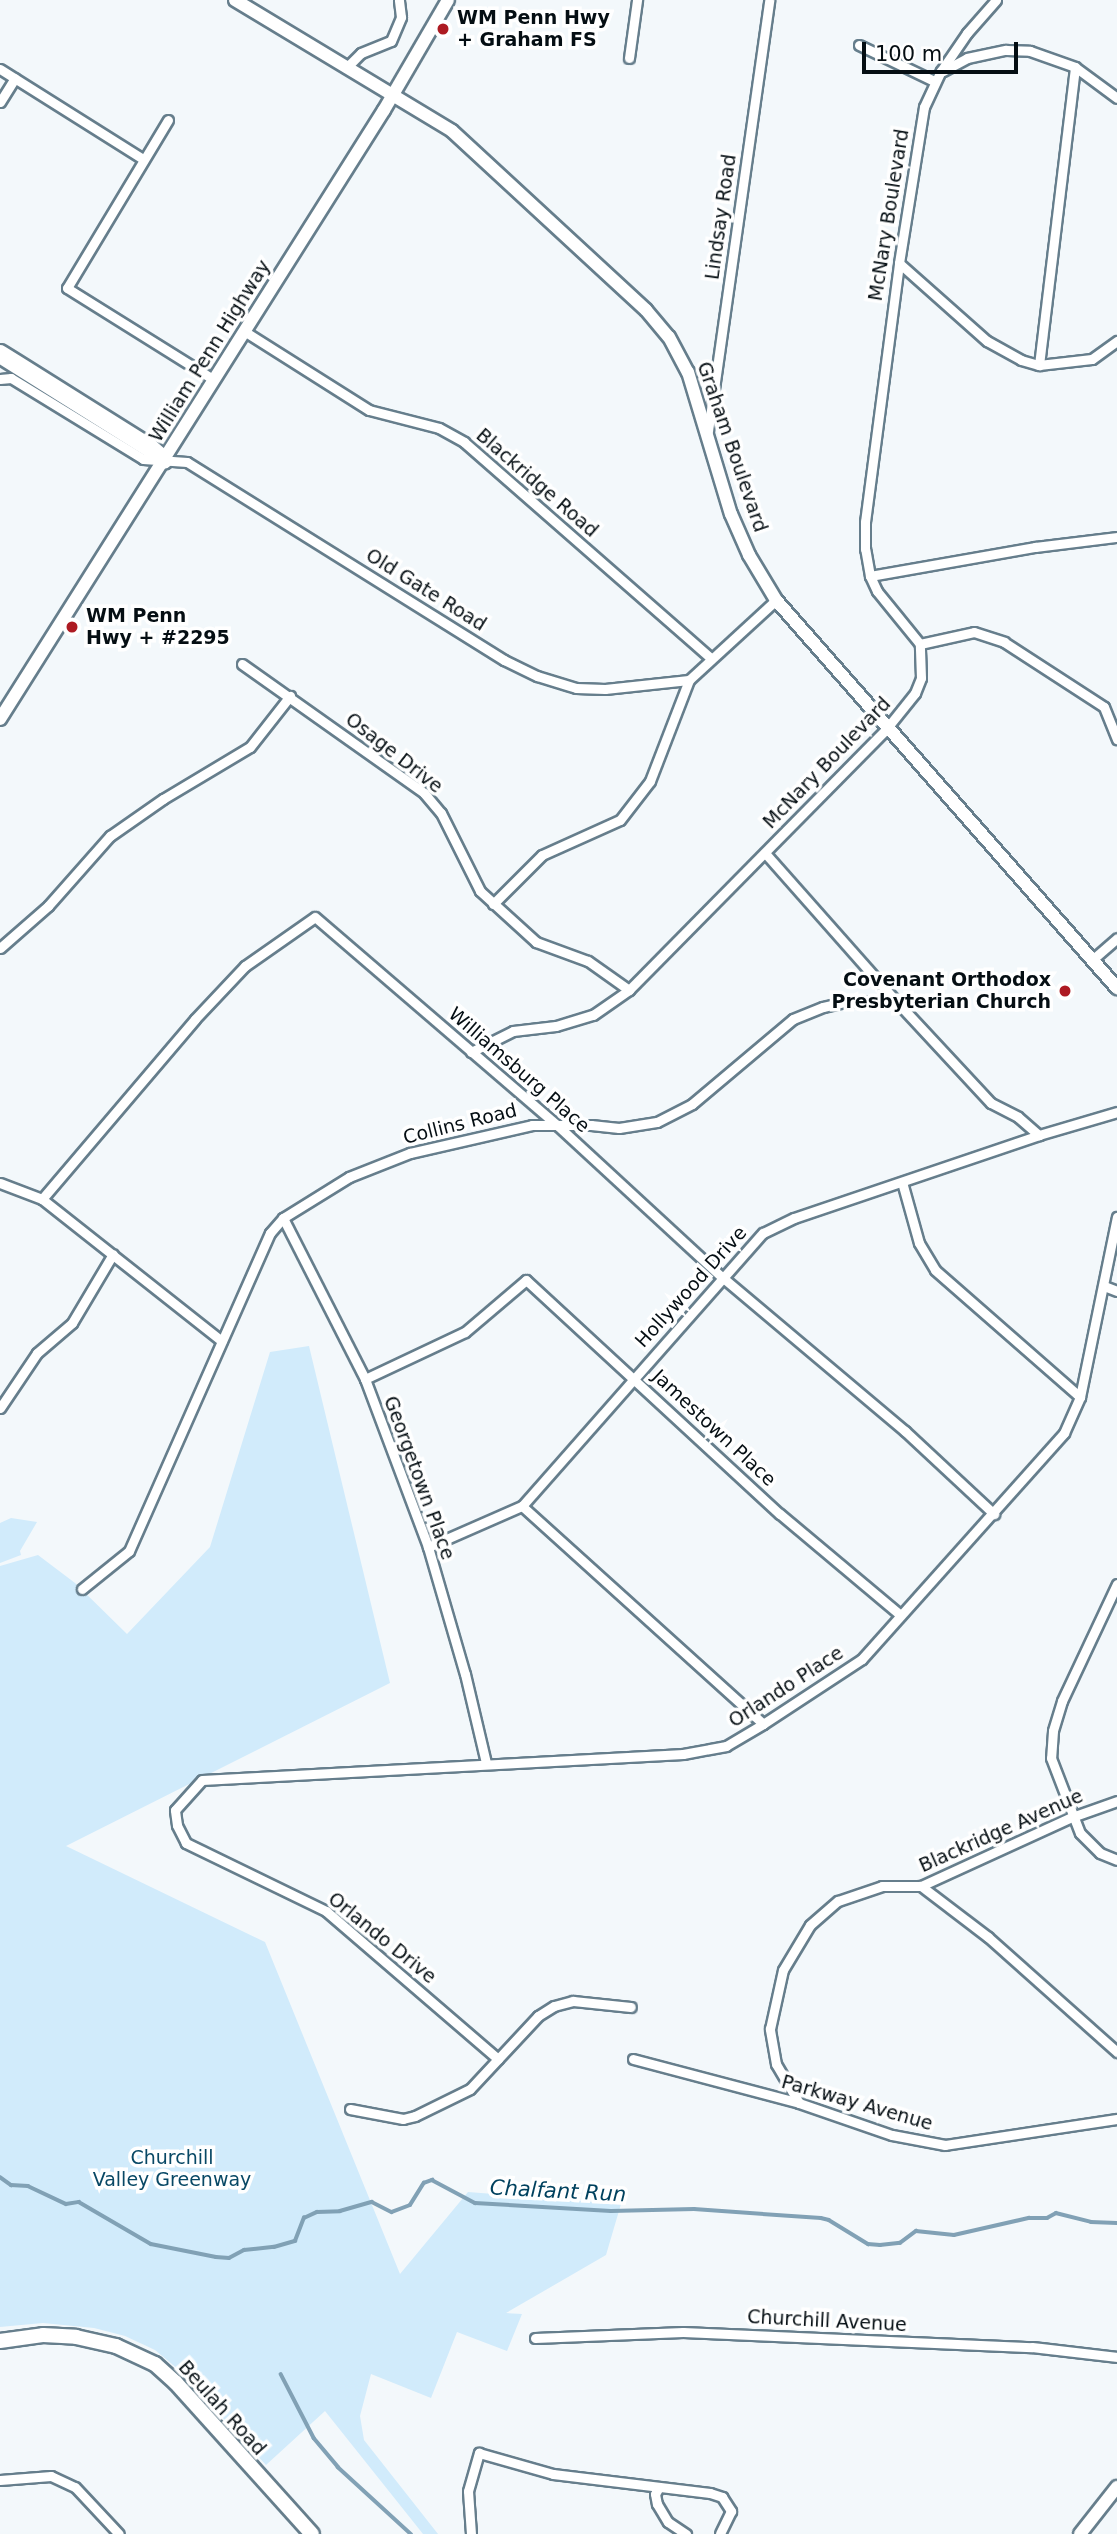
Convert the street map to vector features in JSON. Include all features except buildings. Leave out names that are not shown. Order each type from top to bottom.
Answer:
[{"type":"highway","points":[[0,354],[150,448],[164,460]]},
{"type":"main road","name":"Beulah Road","points":[[0,2341],[43,2335],[76,2337],[116,2346],[155,2364],[176,2383],[312,2534]]},
{"type":"street","name":"Graham Boulevard","points":[[235,0],[429,115],[462,139],[646,310],[669,337],[688,372],[731,514],[749,555],[776,600],[1117,989]]},
{"type":"street","points":[[346,68],[361,53],[391,41],[401,17],[399,0]]},
{"type":"street","name":"William Penn Highway","points":[[0,719],[392,95],[448,0]]},
{"type":"street","points":[[629,58],[637,0]]},
{"type":"street","name":"Lindsay Road","points":[[706,438],[769,0]]},
{"type":"street","name":"McNary Boulevard","points":[[471,1052],[513,1031],[556,1026],[593,1015],[629,990],[887,728],[907,705],[921,677],[920,644],[877,591],[870,576],[865,522],[899,263],[924,107],[934,81],[967,33],[996,0]]},
{"type":"street","points":[[859,45],[934,81]]},
{"type":"street","points":[[941,71],[967,58],[1006,50],[1030,51],[1075,66],[1117,98]]},
{"type":"street","points":[[1039,365],[1075,66]]},
{"type":"street","points":[[0,69],[144,159]]},
{"type":"street","points":[[0,102],[15,78]]},
{"type":"street","points":[[168,120],[67,288],[214,380]]},
{"type":"street","points":[[899,263],[1005,354],[1039,365],[1092,359],[1117,341]]},
{"type":"street","name":"Blackridge Road","points":[[244,331],[369,410],[439,428],[464,442],[711,658]]},
{"type":"street","name":"Old Gate Road","points":[[0,379],[11,378],[143,459],[187,462],[504,660],[537,676],[576,688],[605,689],[689,680]]},
{"type":"street","points":[[870,576],[1035,547],[1117,537]]},
{"type":"street","points":[[493,904],[542,855],[620,820],[636,803],[650,781],[689,680],[776,600]]},
{"type":"street","points":[[920,644],[974,632],[1004,642],[1104,706],[1117,739]]},
{"type":"street","name":"Osage Drive","points":[[242,664],[424,793],[441,813],[480,891],[536,942],[587,961],[629,990]]},
{"type":"street","points":[[0,948],[48,906],[110,836],[163,799],[250,747],[290,696]]},
{"type":"street","points":[[765,853],[991,1103],[1017,1117],[1038,1135]]},
{"type":"street","name":"Williamsburg Place","points":[[41,1199],[187,1028],[245,966],[315,917],[557,1125],[722,1277],[905,1431],[994,1514]]},
{"type":"street","points":[[1092,960],[1117,938]]},
{"type":"street","name":"Collins Road","points":[[82,1589],[130,1551],[270,1233],[283,1218],[349,1177],[410,1153],[532,1125],[619,1128],[657,1122],[692,1104],[793,1019],[848,1001],[897,1002]]},
{"type":"street","name":"Hollywood Drive","points":[[428,1547],[522,1506],[763,1233],[794,1218],[1038,1135],[1117,1112]]},
{"type":"street","points":[[902,1182],[919,1243],[935,1270],[1080,1397]]},
{"type":"street","points":[[0,1183],[41,1199],[222,1341]]},
{"type":"street","name":"Orlando Place","points":[[175,1810],[202,1780],[683,1754],[726,1746],[763,1724],[862,1659],[899,1614],[994,1514],[1064,1433],[1080,1397],[1117,1217]]},
{"type":"street","name":"Georgetown Place","points":[[283,1218],[365,1379],[428,1547],[465,1674],[486,1763]]},
{"type":"street","points":[[0,1408],[37,1353],[72,1323],[113,1254]]},
{"type":"street","name":"Jamestown Place","points":[[365,1379],[465,1332],[526,1280],[780,1514],[899,1614]]},
{"type":"street","points":[[1104,1286],[1117,1291]]},
{"type":"street","points":[[522,1506],[763,1724]]},
{"type":"street","points":[[1117,1584],[1062,1701],[1053,1731],[1051,1758],[1080,1833],[1100,1853],[1117,1860]]},
{"type":"street","name":"Blackridge Avenue","points":[[799,2103],[776,2064],[769,2029],[783,1970],[810,1924],[838,1901],[881,1886],[921,1886],[1072,1817],[1117,1801]]},
{"type":"street","name":"Orlando Drive","points":[[175,1810],[177,1825],[186,1843],[326,1911],[498,2059]]},
{"type":"street","points":[[921,1886],[988,1937],[1117,2052]]},
{"type":"street","points":[[350,2109],[403,2119],[415,2116],[470,2089],[538,2016],[554,2006],[572,2001],[631,2007]]},
{"type":"street","name":"Parkway Avenue","points":[[633,2059],[799,2103],[892,2135],[945,2146],[1117,2119]]},
{"type":"street","name":"Churchill Avenue","points":[[534,2338],[683,2332],[1032,2347],[1117,2357]]},
{"type":"street","points":[[471,2534],[468,2491],[479,2453],[553,2474],[722,2497],[731,2511],[720,2534]]},
{"type":"street","points":[[0,2480],[51,2476],[75,2487],[120,2534]]},
{"type":"street","points":[[659,2487],[655,2494],[657,2504],[668,2522],[687,2534]]},
{"type":"street","points":[[1080,2534],[1117,2487]]},
{"type":"green space","name":"Churchill Valley Greenway","points":[[309,1346],[390,1683],[66,1846],[265,1942],[400,2274],[468,2192],[621,2204],[606,2255],[506,2313],[522,2314],[507,2351],[457,2332],[431,2398],[371,2374],[360,2416],[364,2440],[438,2534],[423,2534],[325,2411],[266,2465],[179,2370],[155,2350],[125,2336],[94,2328],[43,2323],[0,2327],[0,1566],[38,1555],[75,1583],[127,1634],[210,1547],[270,1352]]},
{"type":"green space","points":[[11,1518],[37,1522],[20,1551],[21,1555],[0,1563],[0,1523]]},
{"type":"waterway","name":"Chalfant Run","points":[[0,2177],[11,2185],[28,2186],[66,2204],[79,2202],[151,2244],[229,2258],[244,2250],[274,2247],[295,2241],[304,2218],[317,2212],[340,2211],[372,2202],[392,2212],[410,2205],[424,2183],[432,2180],[475,2203],[611,2211],[694,2209],[821,2218],[829,2220],[868,2244],[880,2245],[900,2243],[916,2231],[954,2235],[1029,2218],[1047,2218],[1056,2213],[1091,2222],[1117,2223]]},
{"type":"waterway","points":[[281,2374],[314,2438],[338,2467],[411,2534]]},
{"type":"place","name":"WM Penn Hwy + Graham FS","points":[[443,29]]},
{"type":"place","name":"WM Penn Hwy + #2295","points":[[72,627]]},
{"type":"place","name":"Covenant Orthodox Presbyterian Church","points":[[1065,991]]}]
